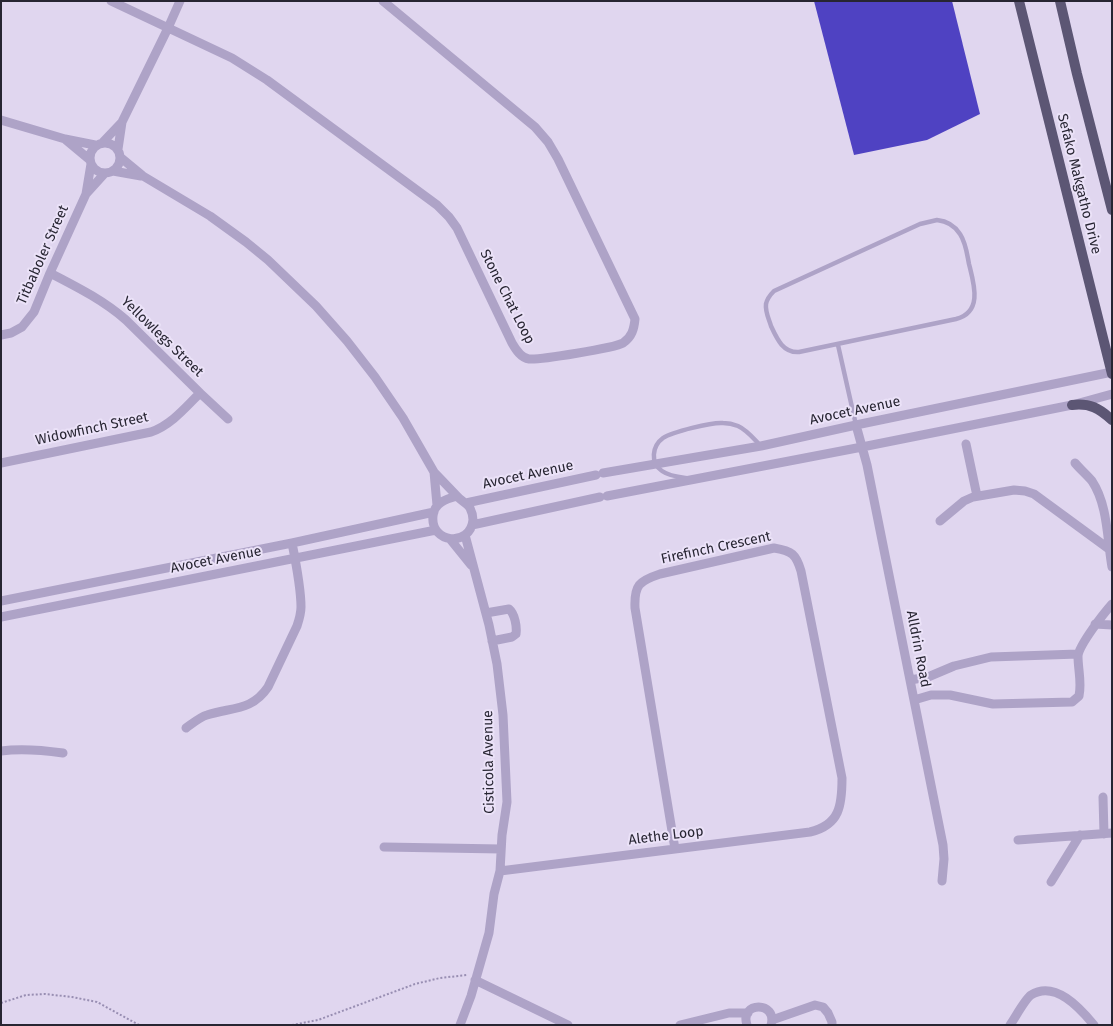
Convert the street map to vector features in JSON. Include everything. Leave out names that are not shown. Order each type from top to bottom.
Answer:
[{"type":"main road","name":"Sefako Makgatho Drive","points":[[1019,1],[1112,373]]},
{"type":"main road","name":"Sefako Makgatho Drive","points":[[1060,1],[1112,210]]},
{"type":"main road","points":[[1072,405],[1084,404],[1093,407],[1101,411],[1112,420]]},
{"type":"street","name":"Stone Chat Loop","points":[[111,1],[232,58],[267,80],[437,205],[457,228],[512,343],[523,357],[529,359],[542,358],[611,347],[623,343],[633,333],[635,319],[558,159],[548,142],[535,127],[383,1]]},
{"type":"street","points":[[90,162],[90,152],[122,122],[180,1]]},
{"type":"street","points":[[1,120],[65,139],[99,144],[112,144],[119,153],[143,176],[210,216],[268,260],[316,306],[347,341],[375,377],[403,418],[434,472],[471,509],[473,517],[472,525],[466,535],[450,539],[440,534],[436,530],[433,524],[436,509],[434,472]]},
{"type":"street","points":[[109,172],[118,165],[122,122]]},
{"type":"street","points":[[65,139],[90,162],[97,171],[143,176]]},
{"type":"street","name":"Titbaboler Street","points":[[1,335],[17,331],[25,324],[34,312],[86,194],[90,162]]},
{"type":"street","name":"Titbaboler Street","points":[[86,194],[109,172]]},
{"type":"street","name":"Yellowlegs Street","points":[[50,273],[113,309],[228,419]]},
{"type":"street","name":"Avocet Avenue","points":[[466,503],[599,474],[761,446],[856,425],[1112,373]]},
{"type":"street","name":"Widowfinch Street","points":[[1,463],[155,430],[173,420],[200,393]]},
{"type":"street","points":[[472,525],[692,479],[1072,405],[1112,394]]},
{"type":"street","name":"Alldrin Road","points":[[856,425],[862,447],[943,845],[944,859],[942,881]]},
{"type":"street","points":[[966,444],[977,496]]},
{"type":"street","points":[[1075,463],[1091,480],[1099,495],[1104,510],[1112,567]]},
{"type":"street","points":[[940,521],[964,501],[977,496],[1014,490],[1030,493],[1109,549]]},
{"type":"street","points":[[436,509],[447,499],[457,496]]},
{"type":"street","name":"Avocet Avenue","points":[[1,601],[292,544],[436,509]]},
{"type":"street","name":"Avocet Avenue","points":[[1,617],[436,530]]},
{"type":"street","name":"Cisticola Avenue","points":[[460,1025],[471,996],[489,933],[494,894],[500,871],[501,849],[507,802],[503,715],[497,664],[466,535]]},
{"type":"street","name":"Cisticola Avenue","points":[[450,539],[473,568]]},
{"type":"street","points":[[186,728],[206,715],[243,707],[257,700],[268,687],[297,626],[300,616],[301,608],[292,544]]},
{"type":"street","name":"Firefinch Crescent","points":[[675,849],[634,596],[636,590],[644,580],[660,574],[774,548],[784,549],[794,555],[801,571],[842,778],[840,805],[833,821]]},
{"type":"street","points":[[914,700],[931,695],[950,695],[993,704],[1072,702],[1079,696],[1080,690],[1081,681],[1078,654],[1095,624],[1112,604]]},
{"type":"street","points":[[486,614],[509,609],[513,614],[516,634],[512,637],[492,642]]},
{"type":"street","points":[[1095,624],[1112,625]]},
{"type":"street","points":[[910,680],[928,677],[954,666],[991,657],[1078,654]]},
{"type":"street","points":[[1,752],[15,749],[63,753]]},
{"type":"street","points":[[1018,840],[1108,834],[1103,796]]},
{"type":"street","name":"Alethe Loop","points":[[500,871],[810,832],[821,829],[833,821]]},
{"type":"street","points":[[1051,882],[1080,835]]},
{"type":"street","points":[[384,847],[501,849]]},
{"type":"street","points":[[476,978],[568,1025]]},
{"type":"street","points":[[1010,1025],[1030,996],[1040,991],[1048,990],[1068,999],[1094,1025]]},
{"type":"street","points":[[747,1025],[746,1017],[754,1008],[762,1007],[769,1012],[771,1022],[815,1004],[823,1007],[828,1013],[832,1025]]},
{"type":"street","points":[[680,1025],[729,1013],[748,1013]]},
{"type":"lane","points":[[937,220],[947,223],[956,229],[965,243],[974,285],[975,295],[969,312],[963,317],[956,319],[838,345],[800,352],[793,352],[785,348],[777,339],[767,316],[766,304],[771,295],[779,288],[920,224],[937,220]]},
{"type":"lane","points":[[838,345],[856,425]]},
{"type":"lane","points":[[692,479],[666,473],[656,465],[654,451],[658,443],[663,438],[675,433],[719,423],[726,423],[738,426],[761,446]]},
{"type":"path","points":[[292,1025],[318,1020],[415,984],[440,978],[463,975],[476,978]]},
{"type":"path","points":[[1,1003],[26,995],[45,994],[72,997],[97,1002],[129,1018],[139,1025]]},
{"type":"building","points":[[814,1],[952,1],[980,114],[927,140],[854,155]]}]
